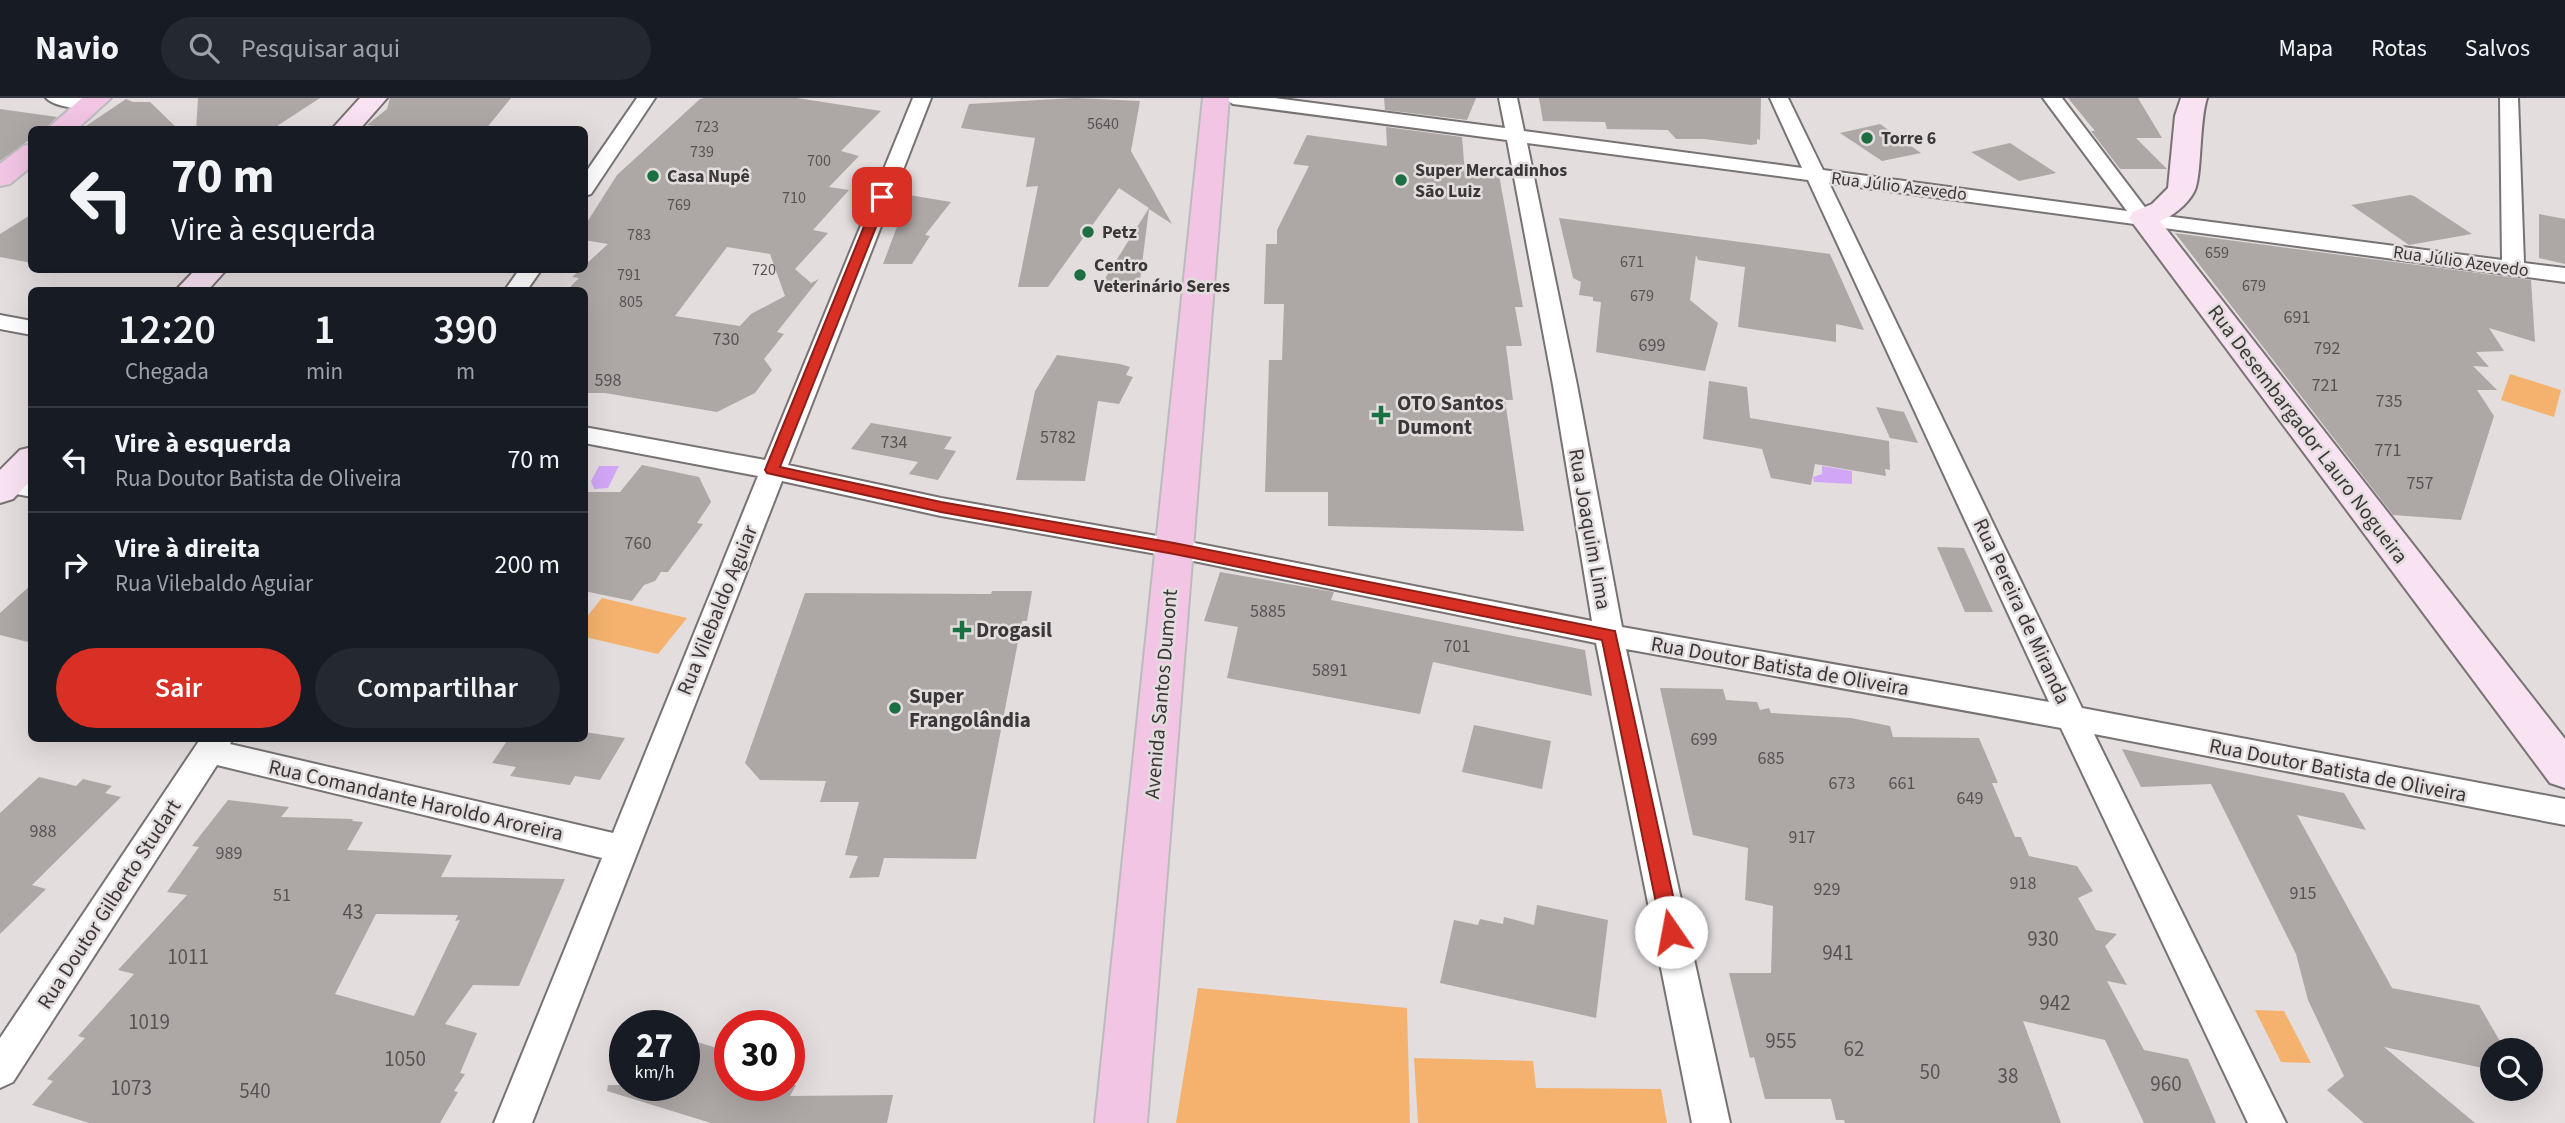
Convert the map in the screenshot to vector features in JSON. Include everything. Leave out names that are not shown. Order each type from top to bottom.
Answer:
[{"type":"main road","name":"Avenida Santos Dumont","points":[[1121,1123],[1216,98]]},
{"type":"main road","points":[[64,126],[94,101]]},
{"type":"main road","points":[[0,178],[28,155]]},
{"type":"street","points":[[55,98],[94,101]]},
{"type":"street","points":[[348,126],[374,98]]},
{"type":"street","points":[[588,184],[646,98]]},
{"type":"street","name":"Rua Vilebaldo Aguiar","points":[[513,1123],[922,98]]},
{"type":"street","name":"Rua Júlio Azevedo","points":[[1233,98],[2565,275]]},
{"type":"street","name":"Rua Joaquim Lima","points":[[1508,98],[1517,134],[1609,635],[1711,1123]]},
{"type":"street","name":"Rua Pereira de Miranda","points":[[1779,98],[2071,718],[2267,1123]]},
{"type":"street","name":"Rua Desembargador Lauro Nogueira","points":[[2052,98],[2565,771]]},
{"type":"street","points":[[2143,218],[2162,210],[2182,190],[2188,116],[2194,98]]},
{"type":"street","points":[[2510,98],[2513,268]]},
{"type":"street","points":[[194,287],[208,273]]},
{"type":"street","points":[[0,322],[28,327]]},
{"type":"street","name":"Rua Doutor Batista de Oliveira","points":[[588,436],[772,470],[941,507],[1174,548],[1609,635],[2071,718],[2565,812]]},
{"type":"street","points":[[13,488],[28,464]]},
{"type":"street","name":"Rua Comandante Haroldo Aroreira","points":[[214,745],[621,849]]},
{"type":"street","name":"Rua Doutor Gilberto Studart","points":[[0,1070],[214,745]]},
{"type":"shaded area","points":[[2510,374],[2561,390],[2554,417],[2501,400]]},
{"type":"shaded area","points":[[599,466],[619,466],[608,488],[594,489],[591,481]]},
{"type":"shaded area","points":[[1822,466],[1852,471],[1852,484],[1814,482],[1813,477],[1822,474]]},
{"type":"shaded area","points":[[602,598],[687,618],[658,654],[588,638],[588,615]]},
{"type":"shaded area","points":[[1198,988],[1407,1008],[1410,1123],[1176,1123]]},
{"type":"shaded area","points":[[2255,1010],[2284,1011],[2311,1063],[2281,1062]]},
{"type":"shaded area","points":[[1414,1058],[1533,1061],[1536,1088],[1661,1089],[1667,1123],[1418,1123]]},
{"type":"building","points":[[198,98],[320,98],[277,126],[196,126]]},
{"type":"building","points":[[390,98],[511,98],[488,126],[367,125],[387,109]]},
{"type":"building","points":[[797,98],[881,111],[841,151],[859,156],[829,187],[849,190],[813,230],[828,233],[795,269],[811,283],[819,279],[777,332],[784,334],[764,359],[772,370],[755,393],[717,412],[605,393],[588,393],[588,287],[570,287],[579,278],[572,277],[577,273],[588,273],[588,262],[608,244],[588,241],[588,221],[617,175],[700,99]],"holes":[[[727,247],[770,254],[785,296],[751,314],[740,326],[675,316]]]},
{"type":"building","points":[[1075,98],[1140,101],[1131,151],[1172,224],[1149,209],[1139,288],[1099,288],[1149,208],[1119,188],[1048,287],[1018,287],[1038,186],[1026,187],[1035,138],[961,128],[969,104]]},
{"type":"building","points":[[1384,98],[1476,98],[1467,120],[1385,110]]},
{"type":"building","points":[[1539,98],[1761,98],[1760,140],[1757,139],[1757,144],[1751,145],[1704,139],[1676,139],[1668,130],[1607,129],[1605,122],[1543,121]]},
{"type":"building","points":[[2068,98],[2138,98],[2162,138],[2136,138],[2167,169],[2120,169],[2091,131],[2095,131]]},
{"type":"building","points":[[126,99],[133,102],[150,102],[175,126],[86,126]]},
{"type":"building","points":[[0,109],[57,117],[48,126],[28,126],[28,141],[0,161]]},
{"type":"building","name":"Torre 6","points":[[1880,124],[1921,153],[1882,161],[1840,133]]},
{"type":"building","name":"OTO Santos Dumont","points":[[1386,127],[1462,137],[1465,174],[1499,175],[1523,307],[1515,307],[1522,346],[1506,346],[1513,400],[1505,400],[1524,531],[1328,526],[1328,492],[1265,492],[1269,360],[1282,360],[1284,304],[1264,304],[1266,244],[1277,244],[1277,230],[1309,166],[1293,164],[1307,135],[1387,146]]},
{"type":"building","points":[[2010,143],[2056,173],[2019,181],[1971,152]]},
{"type":"building","points":[[909,195],[951,202],[925,235],[930,236],[912,264],[883,264]]},
{"type":"building","points":[[2410,195],[2472,234],[2409,245],[2351,205]]},
{"type":"building","points":[[2539,214],[2565,219],[2565,264],[2539,258]]},
{"type":"building","points":[[28,216],[28,262],[0,257],[0,234]]},
{"type":"building","points":[[1559,218],[1830,254],[1864,330],[1836,324],[1836,342],[1738,327],[1745,267],[1698,260],[1696,255],[1690,300],[1718,323],[1705,371],[1596,352],[1601,302],[1593,301],[1593,297],[1579,295],[1581,282],[1573,278]]},
{"type":"building","points":[[2175,233],[2531,280],[2535,342],[2489,328],[2504,351],[2476,352],[2489,367],[2473,366],[2497,390],[2477,390],[2494,416],[2461,520],[2393,515]]},
{"type":"building","points":[[1057,355],[1120,364],[1130,367],[1126,375],[1133,377],[1119,404],[1098,401],[1085,481],[1016,480],[1035,391]]},
{"type":"building","points":[[1709,381],[1747,387],[1750,418],[1889,441],[1890,470],[1885,469],[1886,476],[1815,464],[1811,485],[1771,478],[1762,449],[1703,439]]},
{"type":"building","points":[[1876,407],[1904,412],[1918,443],[1890,438]]},
{"type":"building","points":[[871,423],[952,437],[944,449],[956,451],[938,480],[909,474],[918,462],[851,449]]},
{"type":"building","points":[[642,465],[699,477],[711,502],[697,523],[703,524],[668,572],[661,572],[655,581],[644,585],[632,601],[588,592],[588,492],[620,492]]},
{"type":"building","points":[[1937,547],[1964,548],[1993,612],[1965,612]]},
{"type":"building","points":[[1220,572],[1334,592],[1331,600],[1585,650],[1592,696],[1433,662],[1420,714],[1227,678],[1238,627],[1204,621]]},
{"type":"building","points":[[28,588],[28,642],[0,635],[0,613]]},
{"type":"building","points":[[992,591],[1032,591],[1027,621],[1022,621],[976,859],[884,858],[879,877],[849,878],[858,856],[845,855],[859,802],[820,802],[826,781],[760,780],[745,763],[805,593],[991,594]]},
{"type":"building","points":[[1660,688],[1723,689],[1726,700],[1757,702],[1760,710],[1769,708],[1771,713],[1851,718],[1890,726],[1893,737],[1979,738],[1998,783],[1992,783],[2015,837],[2021,837],[2029,856],[2077,866],[2093,891],[2078,898],[2096,930],[2117,934],[2105,946],[2127,985],[2107,981],[2144,1050],[2188,1059],[2216,1123],[2144,1123],[2105,1040],[2023,1021],[2061,1123],[1845,1123],[1844,1120],[1836,1120],[1831,1099],[1765,1099],[1754,1057],[1750,1058],[1729,973],[1771,973],[1773,906],[1745,900],[1748,848],[1693,835]]},
{"type":"building","points":[[1474,725],[1551,741],[1542,789],[1462,772]]},
{"type":"building","points":[[588,733],[625,738],[600,780],[575,776],[570,785],[510,776],[516,767],[492,763],[506,742],[588,742]]},
{"type":"building","points":[[2122,749],[2344,793],[2366,830],[2297,815],[2392,988],[2479,1005],[2498,1038],[2480,1038],[2480,1067],[2384,1047],[2475,1123],[2364,1123],[2327,1090],[2344,1076],[2308,1000],[2296,954],[2211,784],[2141,787]]},
{"type":"building","points":[[39,777],[76,786],[83,779],[112,786],[105,793],[121,797],[32,885],[46,889],[0,934],[0,813]]},
{"type":"building","points":[[228,800],[289,807],[281,817],[353,819],[352,821],[363,822],[347,850],[452,855],[441,877],[565,879],[519,986],[473,985],[445,1024],[477,1033],[460,1073],[465,1074],[454,1091],[458,1092],[440,1123],[89,1123],[32,1105],[53,1081],[47,1079],[85,1038],[78,1036],[134,974],[118,970],[187,895],[167,892],[199,847],[192,846]],"holes":[[[376,914],[458,915],[455,921],[460,920],[414,1016],[335,994]]]},
{"type":"building","points":[[1537,905],[1608,920],[1596,1018],[1440,983],[1454,920],[1478,925],[1480,919],[1503,924],[1504,917],[1534,925]]},
{"type":"building","points":[[700,1043],[714,1047],[714,1101],[805,1101],[805,1096],[893,1095],[887,1123],[711,1123],[640,1101],[700,1101]]},
{"type":"place","name":"Torre 6","points":[[1867,138]]},
{"type":"place","name":"Casa Nupê","points":[[653,176]]},
{"type":"place","name":"Super Mercadinhos São Luiz","points":[[1401,180]]},
{"type":"place","name":"Petz","points":[[1088,232]]},
{"type":"place","name":"Centro Veterinário Seres","points":[[1080,275]]},
{"type":"place","name":"OTO Santos Dumont","points":[[1381,415]]},
{"type":"place","name":"Drogasil","points":[[962,630]]},
{"type":"place","name":"Super Frangolândia","points":[[895,708]]},
{"type":"route","points":[[882,197],[772,470],[941,507],[1174,548],[1609,635],[1671,932]]}]
